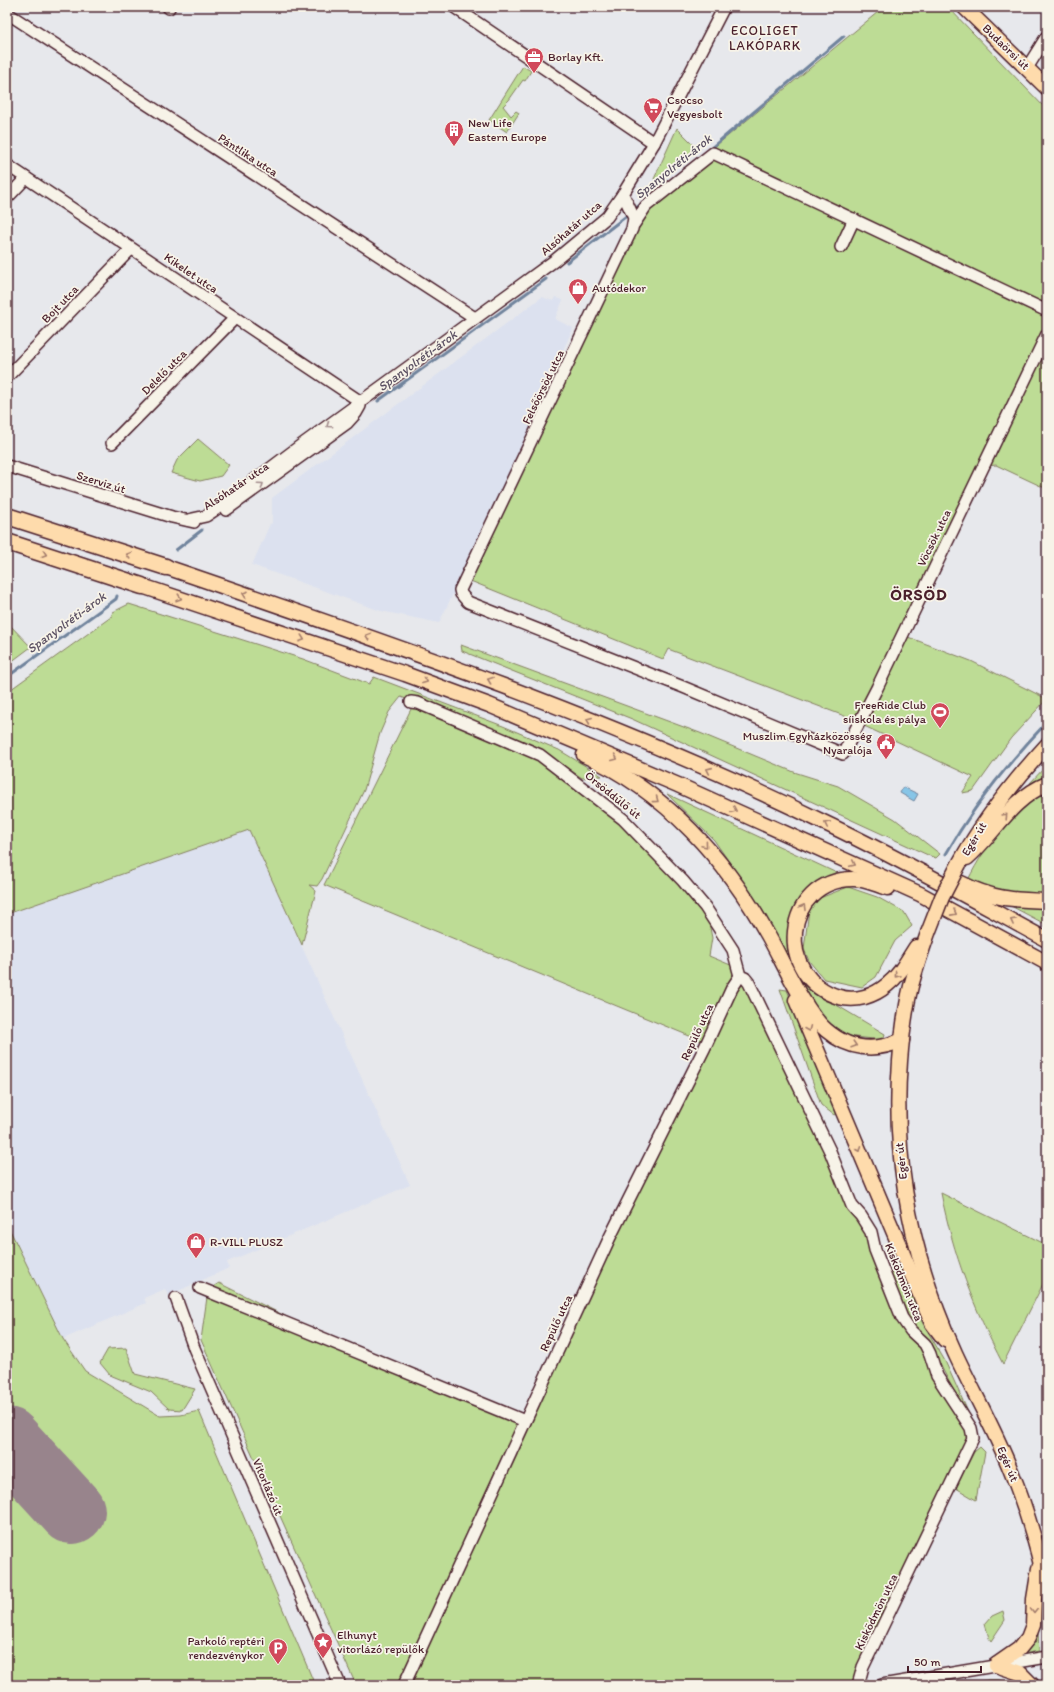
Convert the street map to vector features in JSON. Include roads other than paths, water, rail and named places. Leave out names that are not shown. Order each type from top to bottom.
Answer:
[{"type":"highway","points":[[7,516],[166,567]]},
{"type":"highway","points":[[7,542],[142,586]]},
{"type":"main road","name":"Budaörsi út","points":[[964,7],[1047,88]]},
{"type":"main road","points":[[166,567],[403,648],[526,694],[701,767],[824,822],[1047,940]]},
{"type":"main road","points":[[142,586],[405,674],[489,705],[678,785],[920,894],[1047,963]]},
{"type":"main road","points":[[489,705],[519,727],[605,765],[638,786],[678,817],[694,832],[733,879],[750,905],[807,1006],[826,1030],[837,1038],[858,1046],[876,1049],[887,1047],[902,1040]]},
{"type":"main road","name":"Egér út","points":[[1047,744],[989,814],[974,836],[942,897],[928,933],[911,987],[902,1040],[897,1116],[902,1179],[917,1250],[926,1280],[955,1352],[1011,1470],[1030,1522],[1047,1590]]},
{"type":"main road","points":[[959,864],[983,842],[1016,804],[1030,793],[1047,784]]},
{"type":"main road","points":[[887,854],[912,860],[932,868],[981,893],[1015,900],[1047,901]]},
{"type":"main road","points":[[920,894],[902,892],[855,879],[834,882],[817,890],[803,906],[796,925],[795,944],[800,963],[814,984],[823,991],[846,999],[858,999],[876,992],[893,980],[907,964],[921,940],[928,933]]},
{"type":"main road","points":[[777,954],[932,1323],[955,1352]]},
{"type":"main road","points":[[996,1665],[1019,1649],[1028,1638],[1033,1625],[1034,1599],[1040,1559]]},
{"type":"main road","points":[[996,1665],[1020,1673],[1032,1685]]},
{"type":"street","points":[[454,7],[654,144]]},
{"type":"street","name":"Alsóhatár utca","points":[[188,520],[200,523],[220,515],[347,423],[356,413],[361,402],[554,261],[607,217],[624,194],[654,144],[724,7]]},
{"type":"street","name":"Pántlika utca","points":[[7,13],[475,318]]},
{"type":"street","points":[[1027,68],[1047,36]]},
{"type":"street","points":[[634,221],[646,206],[713,153],[1047,311]]},
{"type":"street","name":"Kikelet utca","points":[[7,165],[234,319],[361,402]]},
{"type":"street","points":[[7,198],[26,178]]},
{"type":"street","points":[[624,194],[630,206],[634,221]]},
{"type":"street","points":[[841,247],[854,220]]},
{"type":"street","name":"Felsőörsöd utca","points":[[634,221],[460,590],[461,594],[468,602],[683,687],[843,754]]},
{"type":"street","name":"Bojt utca","points":[[7,377],[131,249]]},
{"type":"street","name":"Delelő utca","points":[[112,444],[234,319]]},
{"type":"street","name":"Vöcsök utca","points":[[843,754],[877,688],[1047,334]]},
{"type":"street","name":"Szerviz út","points":[[7,466],[188,520]]},
{"type":"street","name":"Örsöddűlő út","points":[[411,702],[418,703],[540,755],[623,819],[683,881],[705,907],[733,950],[740,976]]},
{"type":"street","name":"Repülő utca","points":[[404,1685],[610,1237],[705,1047],[732,988],[740,976]]},
{"type":"street","name":"Kisködmön utca","points":[[740,976],[750,982],[830,1151],[852,1206],[861,1216],[871,1232],[875,1250],[902,1318],[911,1332],[925,1344],[937,1376],[971,1428],[972,1438],[863,1667],[858,1685]]},
{"type":"street","points":[[200,1288],[525,1421]]},
{"type":"street","name":"Vitorlázó út","points":[[176,1298],[197,1355],[340,1685]]},
{"type":"street","points":[[882,1685],[1047,1657]]},
{"type":"water","points":[[903,787],[918,794],[914,801],[900,793]]},
{"type":"waterway","name":"Spanyolréti-árok","points":[[710,149],[844,36]]},
{"type":"waterway","name":"Spanyolréti-árok","points":[[633,210],[643,203]]},
{"type":"waterway","name":"Spanyolréti-árok","points":[[567,262],[629,214]]},
{"type":"waterway","name":"Spanyolréti-árok","points":[[378,401],[546,279]]},
{"type":"waterway","name":"Spanyolréti-árok","points":[[176,550],[202,530]]},
{"type":"waterway","name":"Spanyolréti-árok","points":[[7,677],[116,599],[117,596]]},
{"type":"waterway","points":[[946,854],[980,801],[1019,753],[1047,722]]},
{"type":"place","name":"Borlay Kft.","points":[[534,74]]},
{"type":"place","name":"Csocso Vegyesbolt","points":[[653,124]]},
{"type":"place","name":"New Life Eastern Europe","points":[[454,147]]},
{"type":"place","name":"Autódekor","points":[[578,305]]},
{"type":"place","name":"FreeRide Club síiskola és pálya","points":[[940,729]]},
{"type":"place","name":"Muszlim Egyházközösség Nyaralója","points":[[886,760]]},
{"type":"place","name":"R-VILL PLUSZ","points":[[196,1259]]},
{"type":"place","name":"Elhunyt vitorlázó repülők","points":[[323,1659]]},
{"type":"place","name":"Parkoló reptéri rendezvénykor","points":[[278,1665]]},
{"type":"district","name":"ECOLIGET LAKÓPARK","points":[[765,38]]},
{"type":"district","name":"ÖRSÖD","points":[[919,594]]}]
